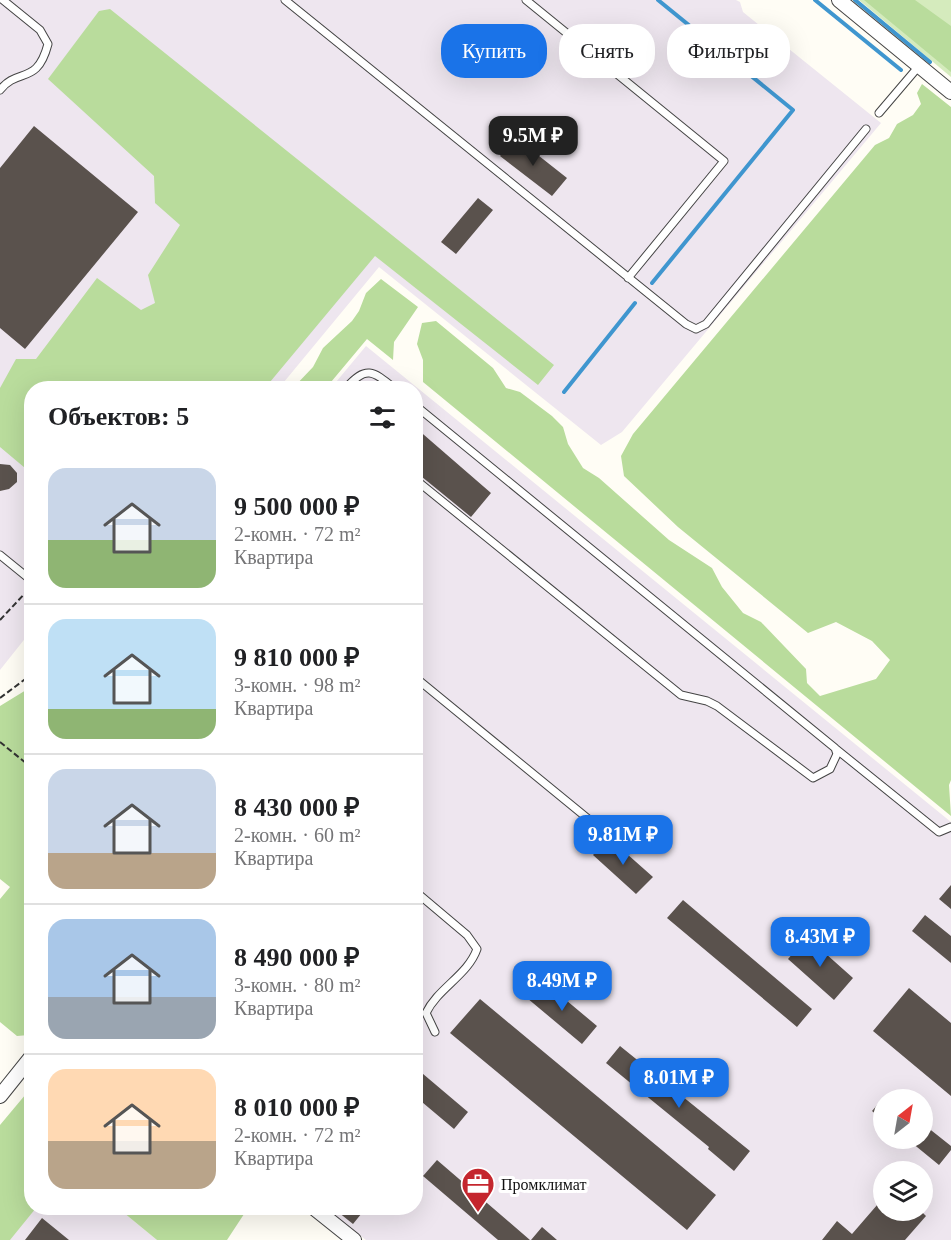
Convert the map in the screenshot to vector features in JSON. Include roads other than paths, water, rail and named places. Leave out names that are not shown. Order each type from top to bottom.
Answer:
[{"type":"street","points":[[839,0],[951,92]]},
{"type":"street","points":[[0,1096],[24,1066]]},
{"type":"street","points":[[323,1215],[354,1240]]},
{"type":"lane","points":[[0,90],[5,83],[33,72],[44,60],[48,44],[40,30],[3,0]]},
{"type":"lane","points":[[285,0],[628,278],[686,324],[696,329],[706,324],[866,129]]},
{"type":"lane","points":[[526,0],[724,161],[628,278]]},
{"type":"lane","points":[[879,113],[920,66]]},
{"type":"lane","points":[[352,381],[364,373],[375,373],[385,381]]},
{"type":"lane","points":[[423,412],[939,832],[951,827]]},
{"type":"lane","points":[[423,486],[681,695],[707,701],[717,706],[813,778],[830,769],[837,754],[834,748]]},
{"type":"lane","points":[[0,555],[24,574]]},
{"type":"lane","points":[[423,684],[603,831]]},
{"type":"lane","points":[[423,898],[467,935],[477,949],[473,960],[431,1002],[426,1013],[435,1032]]},
{"type":"waterway","points":[[652,283],[793,110],[658,0]]},
{"type":"waterway","points":[[815,0],[901,70]]},
{"type":"waterway","points":[[855,0],[930,62]]},
{"type":"waterway","points":[[564,392],[635,303]]},
{"type":"place","name":"Промклимат","points":[[478,1213]]}]
